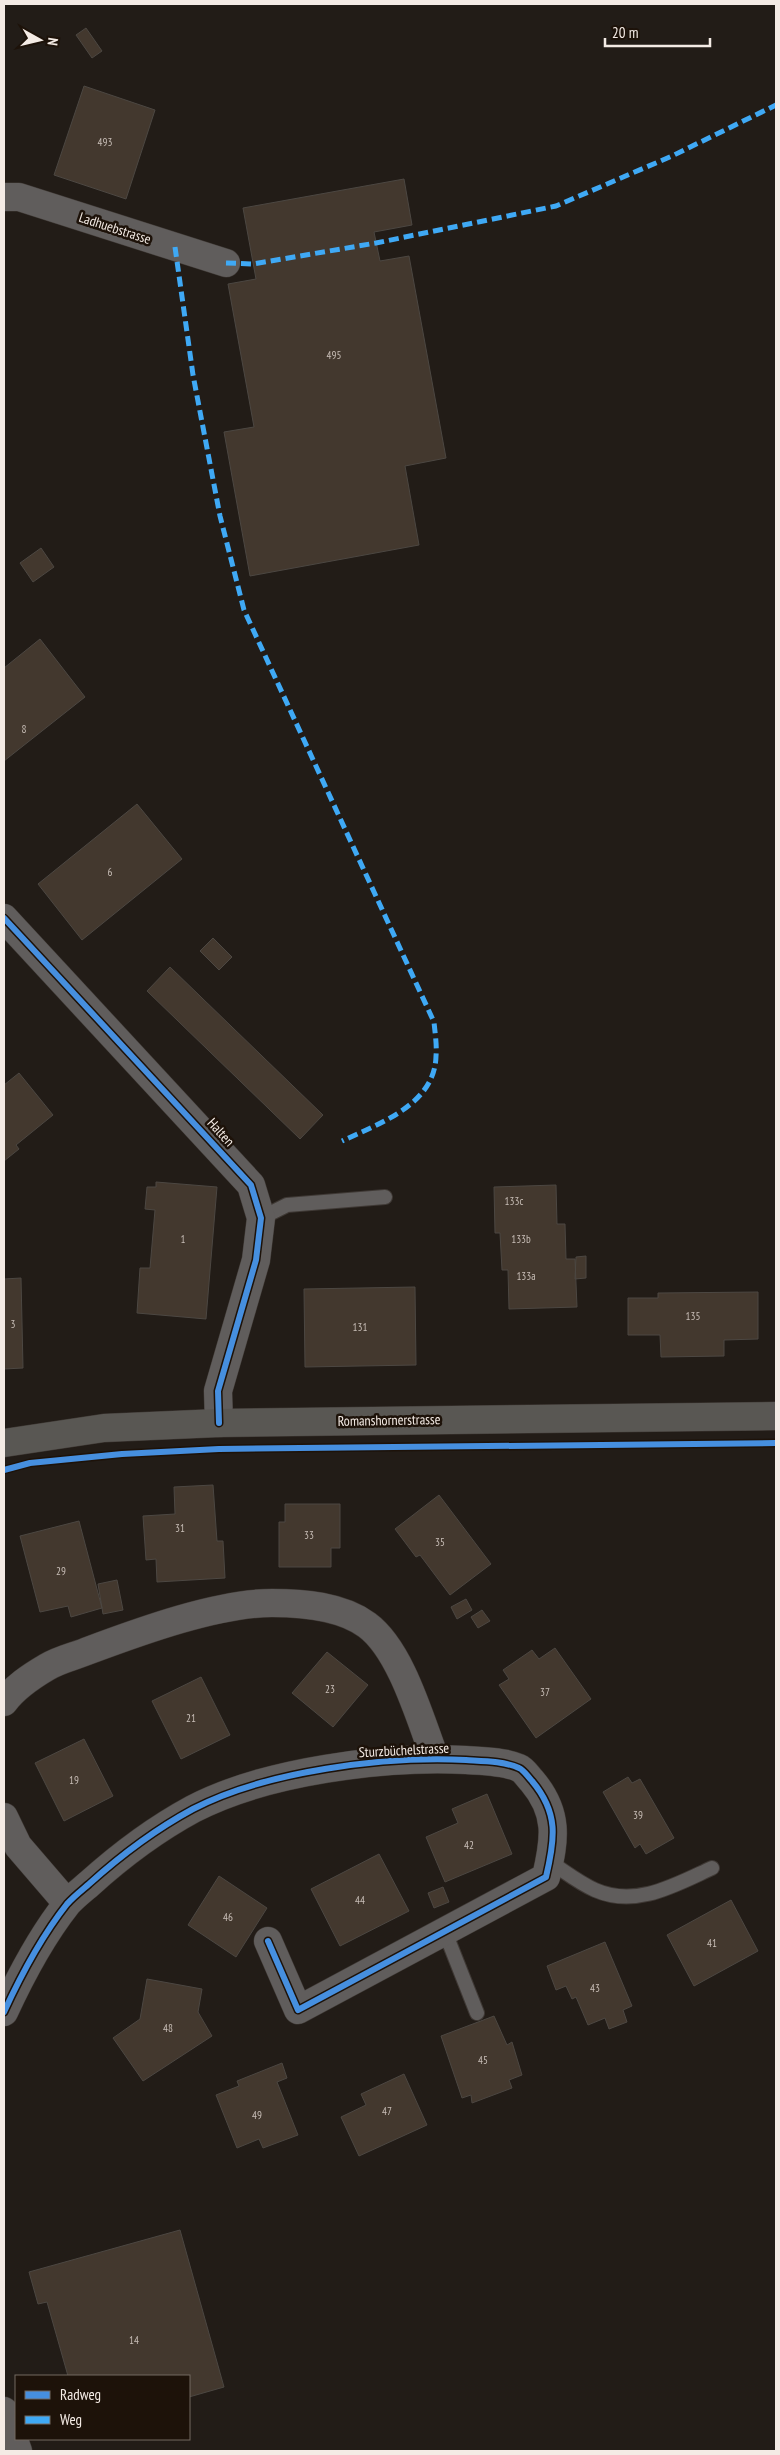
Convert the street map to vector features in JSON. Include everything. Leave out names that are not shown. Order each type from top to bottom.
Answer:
[{"type":"main road","name":"Romanshornerstrasse","points":[[4,1443],[104,1428],[219,1423],[776,1416]]},
{"type":"street","name":"Ladhuebstrasse","points":[[4,196],[18,197],[226,263]]},
{"type":"street","name":"Halten","points":[[4,918],[251,1185],[261,1218],[256,1260],[218,1391],[219,1423]]},
{"type":"street","name":"Sturzbüchelstrasse","points":[[4,1702],[14,1689],[49,1666],[122,1638],[218,1610],[271,1603],[325,1606],[367,1625],[387,1648],[402,1673],[435,1758]]},
{"type":"street","name":"Sturzbüchelstrasse","points":[[4,2012],[23,1970],[67,1903],[111,1864],[145,1840],[193,1809],[243,1788],[326,1768],[435,1758],[483,1761],[520,1768],[539,1790],[553,1817],[552,1848],[546,1877],[298,2010],[268,1941]]},
{"type":"street","points":[[4,1817],[18,1846],[67,1903]]},
{"type":"street","points":[[4,2411],[18,2451]]},
{"type":"lane","points":[[261,1218],[286,1205],[385,1197]]},
{"type":"lane","points":[[550,1862],[594,1890],[615,1897],[637,1897],[664,1890],[712,1868]]},
{"type":"lane","points":[[445,1932],[478,2013]]},
{"type":"building","points":[[86,28],[102,51],[92,58],[76,35]]},
{"type":"building","points":[[84,86],[155,110],[126,199],[54,175]]},
{"type":"building","points":[[404,179],[412,225],[374,232],[380,261],[409,256],[446,458],[405,466],[419,545],[250,576],[224,432],[254,427],[228,284],[256,279],[243,208]]},
{"type":"building","points":[[41,548],[54,567],[33,582],[20,563]]},
{"type":"building","points":[[40,639],[85,697],[4,761],[4,668]]},
{"type":"building","points":[[137,804],[182,859],[82,940],[38,884]]},
{"type":"building","points":[[213,938],[232,957],[219,970],[200,951]]},
{"type":"building","points":[[170,967],[323,1115],[300,1139],[147,991]]},
{"type":"building","points":[[19,1073],[53,1115],[16,1145],[19,1149],[4,1161],[4,1085]]},
{"type":"building","points":[[156,1182],[217,1187],[206,1319],[137,1313],[140,1268],[150,1268],[155,1210],[145,1209],[147,1187],[156,1187]]},
{"type":"building","points":[[556,1185],[557,1224],[565,1224],[566,1259],[575,1259],[577,1307],[509,1309],[508,1270],[502,1270],[500,1233],[495,1233],[494,1187]]},
{"type":"building","points":[[586,1256],[586,1278],[575,1279],[576,1257]]},
{"type":"building","points":[[21,1278],[23,1368],[4,1369],[4,1279]]},
{"type":"building","points":[[415,1287],[416,1365],[305,1367],[304,1289]]},
{"type":"building","points":[[758,1292],[758,1339],[724,1340],[724,1356],[661,1357],[660,1335],[628,1335],[628,1298],[658,1298],[658,1293]]},
{"type":"building","points":[[213,1485],[217,1541],[223,1541],[225,1578],[157,1582],[156,1559],[146,1560],[143,1516],[175,1514],[174,1487]]},
{"type":"building","points":[[439,1495],[491,1564],[450,1595],[420,1555],[416,1557],[395,1529]]},
{"type":"building","points":[[285,1504],[340,1504],[340,1548],[331,1548],[331,1567],[279,1567],[279,1522],[285,1522]]},
{"type":"building","points":[[79,1521],[102,1608],[71,1617],[68,1606],[40,1612],[20,1536]]},
{"type":"building","points":[[117,1580],[123,1610],[103,1614],[98,1584]]},
{"type":"building","points":[[466,1599],[472,1610],[457,1619],[451,1607]]},
{"type":"building","points":[[482,1610],[490,1621],[478,1628],[471,1617]]},
{"type":"building","points":[[555,1648],[591,1699],[536,1738],[499,1685],[509,1679],[503,1670],[532,1650],[539,1659]]},
{"type":"building","points":[[327,1652],[368,1685],[333,1727],[292,1693]]},
{"type":"building","points":[[201,1677],[230,1735],[181,1759],[152,1701]]},
{"type":"building","points":[[84,1739],[113,1796],[64,1821],[35,1763]]},
{"type":"building","points":[[628,1777],[632,1783],[640,1779],[674,1838],[646,1854],[640,1844],[635,1848],[603,1792]]},
{"type":"building","points":[[487,1794],[512,1854],[445,1882],[426,1837],[458,1823],[452,1809]]},
{"type":"building","points":[[379,1854],[409,1911],[340,1946],[311,1889]]},
{"type":"building","points":[[219,1876],[267,1908],[236,1957],[188,1925]]},
{"type":"building","points":[[443,1887],[449,1902],[434,1908],[428,1893]]},
{"type":"building","points":[[731,1900],[758,1951],[694,1986],[667,1935]]},
{"type":"building","points":[[605,1942],[632,2006],[623,2010],[627,2022],[609,2029],[605,2018],[588,2025],[576,1997],[572,1999],[566,1986],[556,1990],[547,1966]]},
{"type":"building","points":[[147,1979],[202,1989],[198,2012],[212,2036],[143,2081],[113,2038],[140,2019]]},
{"type":"building","points":[[494,2016],[507,2045],[512,2042],[522,2075],[509,2080],[512,2088],[472,2103],[471,2095],[462,2098],[441,2036]]},
{"type":"building","points":[[282,2063],[287,2078],[277,2082],[298,2135],[263,2148],[259,2139],[237,2148],[216,2095],[239,2086],[237,2081]]},
{"type":"building","points":[[404,2074],[427,2125],[359,2156],[341,2117],[366,2105],[361,2094]]},
{"type":"building","points":[[180,2230],[224,2387],[190,2397],[190,2375],[68,2375],[47,2302],[38,2304],[29,2272]]},
{"type":"marked path","points":[[226,263],[253,264],[376,243],[556,206],[672,156],[776,105]]},
{"type":"marked path","points":[[175,247],[193,375],[220,516],[244,610],[434,1022],[436,1056],[433,1073],[426,1088],[415,1100],[387,1120],[342,1141]]},
{"type":"cycle path","points":[[4,918],[251,1185],[261,1218],[256,1260],[218,1391],[219,1423]]},
{"type":"cycle path","points":[[4,1470],[30,1463],[122,1454],[219,1449],[776,1443]]},
{"type":"cycle path","points":[[4,2012],[40,1943],[72,1899],[113,1863],[152,1834],[193,1809],[222,1796],[255,1785],[326,1769],[363,1764],[434,1759],[486,1761],[521,1769],[541,1793],[547,1804],[551,1815],[553,1838],[546,1877],[298,2010],[268,1941]]}]
